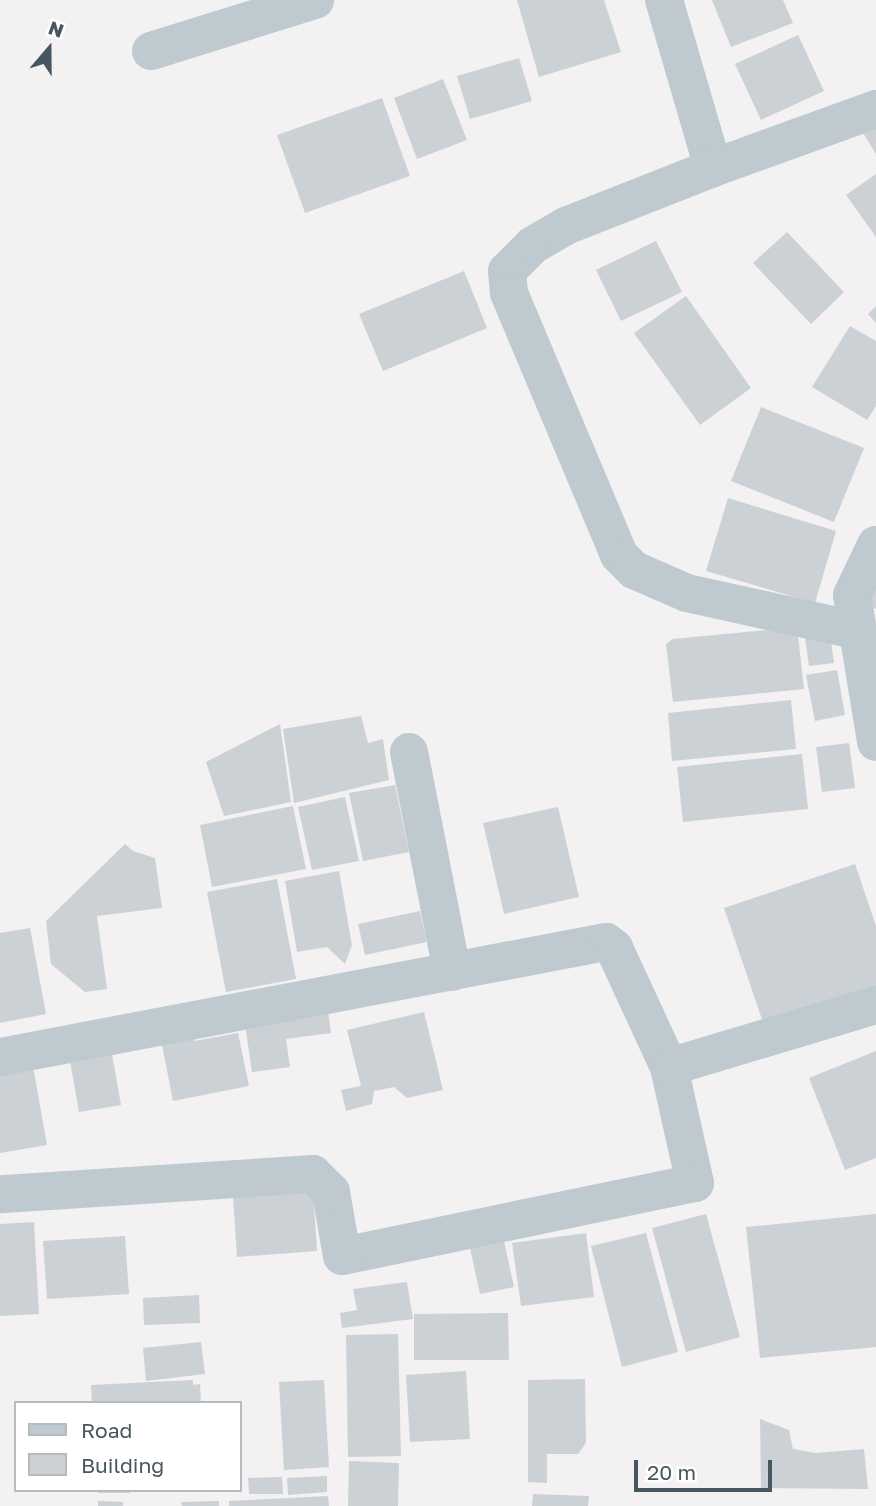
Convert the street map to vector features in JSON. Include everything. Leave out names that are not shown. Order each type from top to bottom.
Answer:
[{"type":"street","points":[[151,51],[315,0]]},
{"type":"street","points":[[664,0],[713,168]]},
{"type":"street","points":[[855,630],[687,593],[634,570],[619,555],[509,293],[507,271],[532,246],[566,226],[713,168],[876,109]]},
{"type":"street","points":[[876,545],[852,595],[855,630],[876,742]]},
{"type":"street","points":[[410,752],[452,972]]},
{"type":"street","points":[[0,1058],[606,942],[614,948],[669,1067],[695,1183],[342,1256],[331,1192],[313,1174],[0,1194]]},
{"type":"street","points":[[669,1067],[876,1005]]},
{"type":"building","points":[[517,0],[604,0],[621,52],[539,77]]},
{"type":"building","points":[[712,0],[783,0],[793,23],[731,47]]},
{"type":"building","points":[[798,35],[824,91],[761,120],[735,64]]},
{"type":"building","points":[[519,58],[532,101],[470,119],[457,76]]},
{"type":"building","points":[[443,79],[467,140],[417,159],[394,98]]},
{"type":"building","points":[[382,98],[410,176],[305,213],[277,135]]},
{"type":"building","points":[[876,123],[876,154],[862,131]]},
{"type":"building","points":[[876,174],[876,237],[846,195]]},
{"type":"building","points":[[787,232],[844,292],[811,324],[753,263]]},
{"type":"building","points":[[656,241],[682,292],[621,321],[596,270]]},
{"type":"building","points":[[464,271],[487,328],[383,371],[359,314]]},
{"type":"building","points":[[686,296],[751,388],[700,425],[634,333]]},
{"type":"building","points":[[876,306],[876,323],[868,314]]},
{"type":"building","points":[[850,326],[876,341],[876,406],[867,420],[812,387]]},
{"type":"building","points":[[761,407],[864,448],[834,522],[731,481]]},
{"type":"building","points":[[728,498],[836,531],[815,603],[706,571]]},
{"type":"building","points":[[876,570],[876,609],[860,600]]},
{"type":"building","points":[[797,627],[804,689],[673,702],[666,644],[673,639]]},
{"type":"building","points":[[829,627],[834,663],[809,666],[804,631]]},
{"type":"building","points":[[837,670],[845,715],[815,721],[806,675]]},
{"type":"building","points":[[791,700],[796,749],[672,761],[668,713]]},
{"type":"building","points":[[361,716],[368,743],[383,739],[389,780],[294,803],[283,729]]},
{"type":"building","points":[[280,724],[291,802],[224,816],[206,762]]},
{"type":"building","points":[[849,743],[855,788],[822,792],[816,747]]},
{"type":"building","points":[[802,754],[808,809],[683,822],[677,767]]},
{"type":"building","points":[[395,785],[409,852],[363,861],[349,793]]},
{"type":"building","points":[[345,797],[359,861],[312,870],[298,807]]},
{"type":"building","points":[[293,806],[306,869],[212,887],[200,825]]},
{"type":"building","points":[[558,807],[579,897],[504,914],[483,823]]},
{"type":"building","points":[[125,844],[133,851],[155,858],[162,908],[97,916],[107,989],[85,992],[51,964],[46,921]]},
{"type":"building","points":[[855,864],[876,926],[876,997],[767,1034],[724,908]]},
{"type":"building","points":[[339,871],[352,945],[345,964],[327,947],[297,952],[285,881]]},
{"type":"building","points":[[277,879],[296,979],[226,992],[207,892]]},
{"type":"building","points":[[420,911],[427,942],[365,955],[358,924]]},
{"type":"building","points":[[30,928],[46,1014],[0,1023],[0,933]]},
{"type":"building","points":[[328,1011],[331,1033],[286,1039],[290,1067],[252,1072],[245,1024]]},
{"type":"building","points":[[424,1012],[443,1090],[407,1098],[394,1087],[374,1091],[372,1104],[346,1111],[341,1090],[361,1086],[347,1030]]},
{"type":"building","points":[[193,1028],[195,1041],[238,1033],[249,1086],[173,1101],[160,1035]]},
{"type":"building","points":[[876,1051],[876,1158],[845,1170],[809,1078]]},
{"type":"building","points":[[112,1054],[121,1105],[79,1112],[70,1061]]},
{"type":"building","points":[[33,1066],[47,1145],[0,1153],[0,1072]]},
{"type":"building","points":[[313,1190],[317,1251],[237,1257],[233,1195]]},
{"type":"building","points":[[706,1214],[740,1337],[686,1352],[652,1228]]},
{"type":"building","points":[[876,1214],[876,1347],[760,1358],[746,1227]]},
{"type":"building","points":[[34,1222],[39,1314],[0,1316],[0,1224]]},
{"type":"building","points":[[586,1233],[594,1297],[521,1306],[512,1243]]},
{"type":"building","points":[[646,1233],[678,1352],[622,1367],[591,1246]]},
{"type":"building","points":[[125,1236],[129,1294],[47,1299],[43,1241]]},
{"type":"building","points":[[504,1241],[514,1287],[480,1294],[470,1248]]},
{"type":"building","points":[[407,1282],[413,1319],[342,1328],[340,1313],[357,1310],[353,1289]]},
{"type":"building","points":[[199,1295],[200,1323],[144,1325],[143,1298]]},
{"type":"building","points":[[508,1313],[509,1360],[414,1360],[414,1314]]},
{"type":"building","points":[[398,1334],[401,1456],[348,1457],[346,1335]]},
{"type":"building","points":[[201,1342],[205,1374],[146,1381],[143,1348]]},
{"type":"building","points":[[466,1371],[470,1439],[410,1442],[406,1375]]},
{"type":"building","points":[[585,1379],[586,1443],[578,1454],[547,1454],[547,1483],[528,1482],[528,1380]]},
{"type":"building","points":[[193,1380],[193,1385],[200,1384],[201,1401],[92,1401],[91,1385]]},
{"type":"building","points":[[324,1380],[329,1467],[284,1470],[279,1382]]},
{"type":"building","points":[[760,1419],[789,1430],[793,1449],[815,1453],[864,1449],[868,1489],[761,1488]]},
{"type":"building","points":[[349,1461],[399,1463],[398,1506],[348,1506]]},
{"type":"building","points":[[327,1476],[327,1492],[288,1495],[287,1478]]},
{"type":"building","points":[[282,1477],[283,1494],[249,1494],[248,1478]]},
{"type":"building","points":[[98,1492],[130,1492],[130,1493]]},
{"type":"building","points":[[533,1494],[589,1496],[588,1506],[532,1506]]},
{"type":"building","points":[[328,1496],[329,1506],[229,1506],[229,1501]]},
{"type":"building","points":[[98,1501],[123,1502],[123,1506],[98,1506]]},
{"type":"building","points":[[219,1501],[219,1506],[182,1506],[181,1502]]}]
